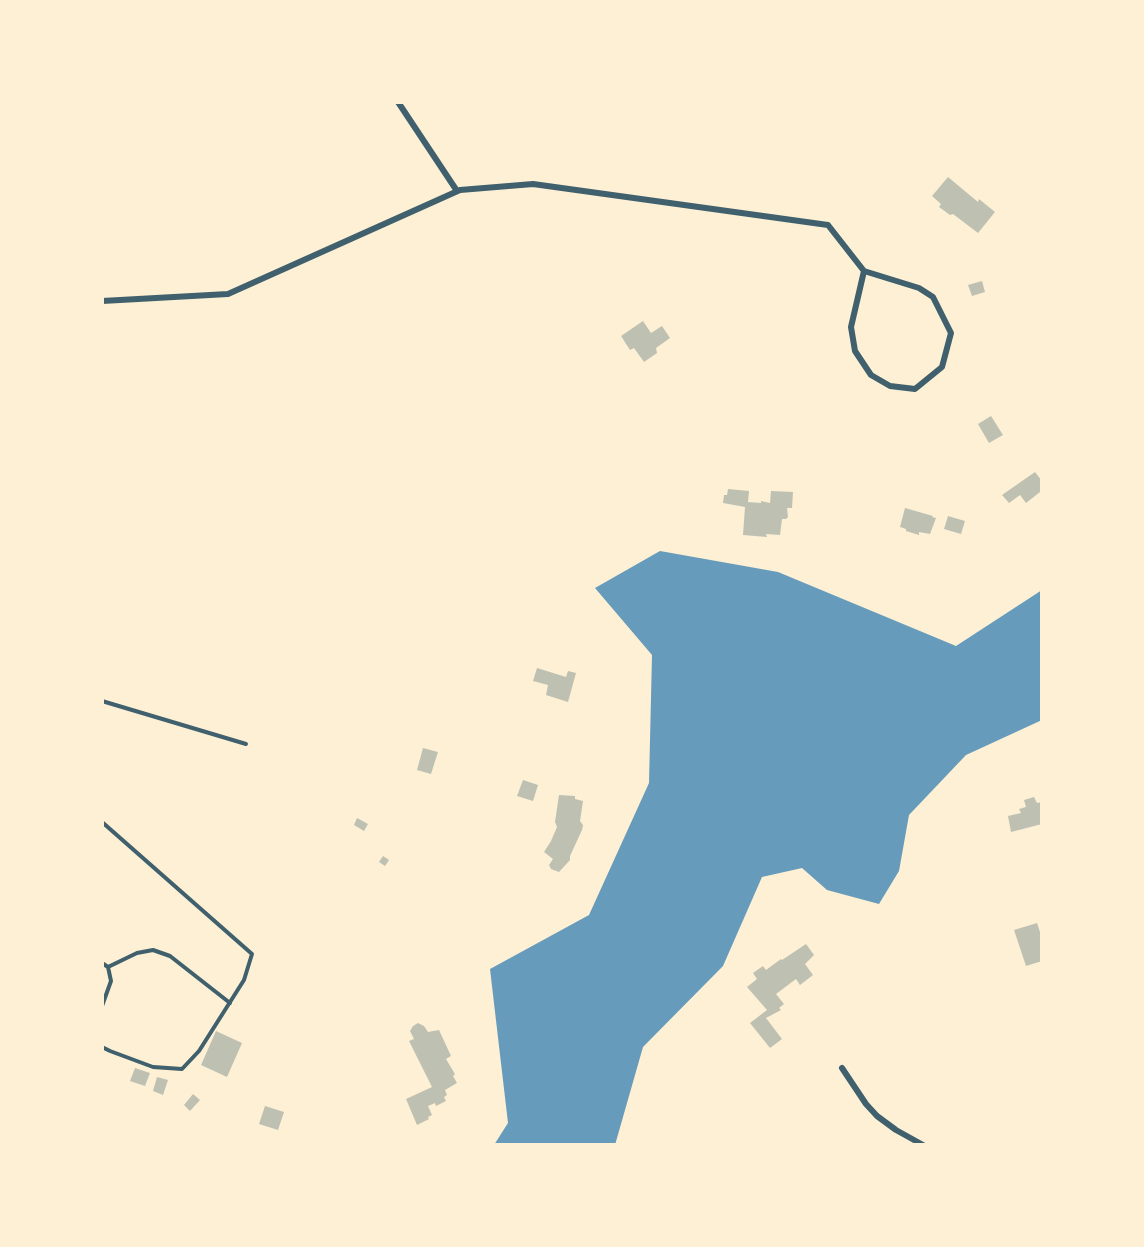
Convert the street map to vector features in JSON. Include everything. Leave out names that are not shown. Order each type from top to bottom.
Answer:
[{"type":"street","points":[[398,102],[457,191]]},
{"type":"street","points":[[102,302],[228,294],[457,191],[534,184],[828,225],[864,271],[919,288],[933,297],[951,333],[942,367],[915,389],[890,387],[871,375],[855,351],[851,327],[864,271]]},
{"type":"street","points":[[842,1068],[866,1104],[877,1116],[923,1145]]},
{"type":"lane","points":[[102,701],[246,744]]},
{"type":"lane","points":[[102,822],[252,954],[244,980],[199,1051],[182,1069],[153,1067],[102,1047]]},
{"type":"lane","points":[[108,967],[136,953],[153,950],[170,956],[230,1002]]},
{"type":"lane","points":[[102,963],[108,967],[111,981],[102,1006]]},
{"type":"water","points":[[660,551],[778,572],[956,646],[1042,590],[1042,720],[966,755],[909,815],[899,871],[879,904],[827,890],[802,868],[762,877],[723,966],[643,1047],[615,1145],[494,1145],[508,1123],[490,969],[589,915],[649,783],[652,655],[595,588]]},
{"type":"building","points":[[948,177],[978,202],[979,199],[995,212],[978,233],[953,214],[950,215],[939,207],[941,204],[932,196]]},
{"type":"building","points":[[982,281],[985,292],[972,296],[968,285]]},
{"type":"building","points":[[643,321],[651,333],[662,326],[670,338],[656,348],[657,353],[644,362],[634,348],[630,350],[621,336]]},
{"type":"building","points":[[991,416],[1003,435],[989,443],[978,424]]},
{"type":"building","points":[[1035,472],[1042,481],[1042,495],[1040,492],[1026,503],[1020,495],[1009,503],[1002,495]]},
{"type":"building","points":[[728,489],[749,491],[748,502],[761,503],[761,501],[770,503],[771,491],[793,492],[792,508],[787,508],[788,517],[782,519],[780,535],[766,534],[767,537],[743,535],[745,507],[723,503]]},
{"type":"building","points":[[905,508],[936,518],[930,534],[919,532],[919,535],[900,527]]},
{"type":"building","points":[[948,516],[965,521],[961,534],[944,529]]},
{"type":"building","points":[[537,668],[566,677],[568,671],[576,673],[568,702],[546,695],[548,685],[533,681]]},
{"type":"building","points":[[423,748],[438,752],[431,774],[417,770]]},
{"type":"building","points":[[523,780],[538,785],[533,801],[517,796]]},
{"type":"building","points":[[559,795],[575,796],[575,799],[583,801],[580,821],[583,825],[570,860],[559,872],[551,869],[549,865],[553,859],[544,852],[557,827],[555,822]]},
{"type":"building","points":[[1034,797],[1037,803],[1042,802],[1042,824],[1011,832],[1008,816],[1021,813],[1019,809],[1026,807],[1024,800]]},
{"type":"building","points":[[357,818],[368,824],[364,831],[354,825]]},
{"type":"building","points":[[383,856],[389,860],[385,866],[379,862]]},
{"type":"building","points":[[1037,923],[1042,938],[1042,961],[1026,966],[1014,930]]},
{"type":"building","points":[[806,944],[814,955],[805,964],[813,975],[800,985],[796,979],[776,994],[784,1004],[779,1008],[781,1010],[766,1018],[782,1039],[770,1048],[750,1023],[767,1010],[747,987],[757,979],[753,973],[763,966],[766,970]]},
{"type":"building","points":[[418,1023],[428,1032],[439,1030],[451,1056],[446,1059],[455,1074],[453,1076],[457,1083],[445,1090],[446,1101],[436,1106],[435,1103],[428,1106],[432,1115],[417,1125],[406,1099],[432,1087],[409,1041],[414,1039],[410,1031]]},
{"type":"building","points":[[216,1031],[242,1043],[227,1077],[201,1065]]},
{"type":"building","points":[[135,1068],[150,1073],[145,1086],[130,1081]]},
{"type":"building","points":[[157,1077],[168,1080],[163,1095],[153,1091]]},
{"type":"building","points":[[193,1094],[200,1100],[190,1111],[184,1105]]},
{"type":"building","points":[[265,1106],[284,1112],[278,1130],[259,1124]]}]
